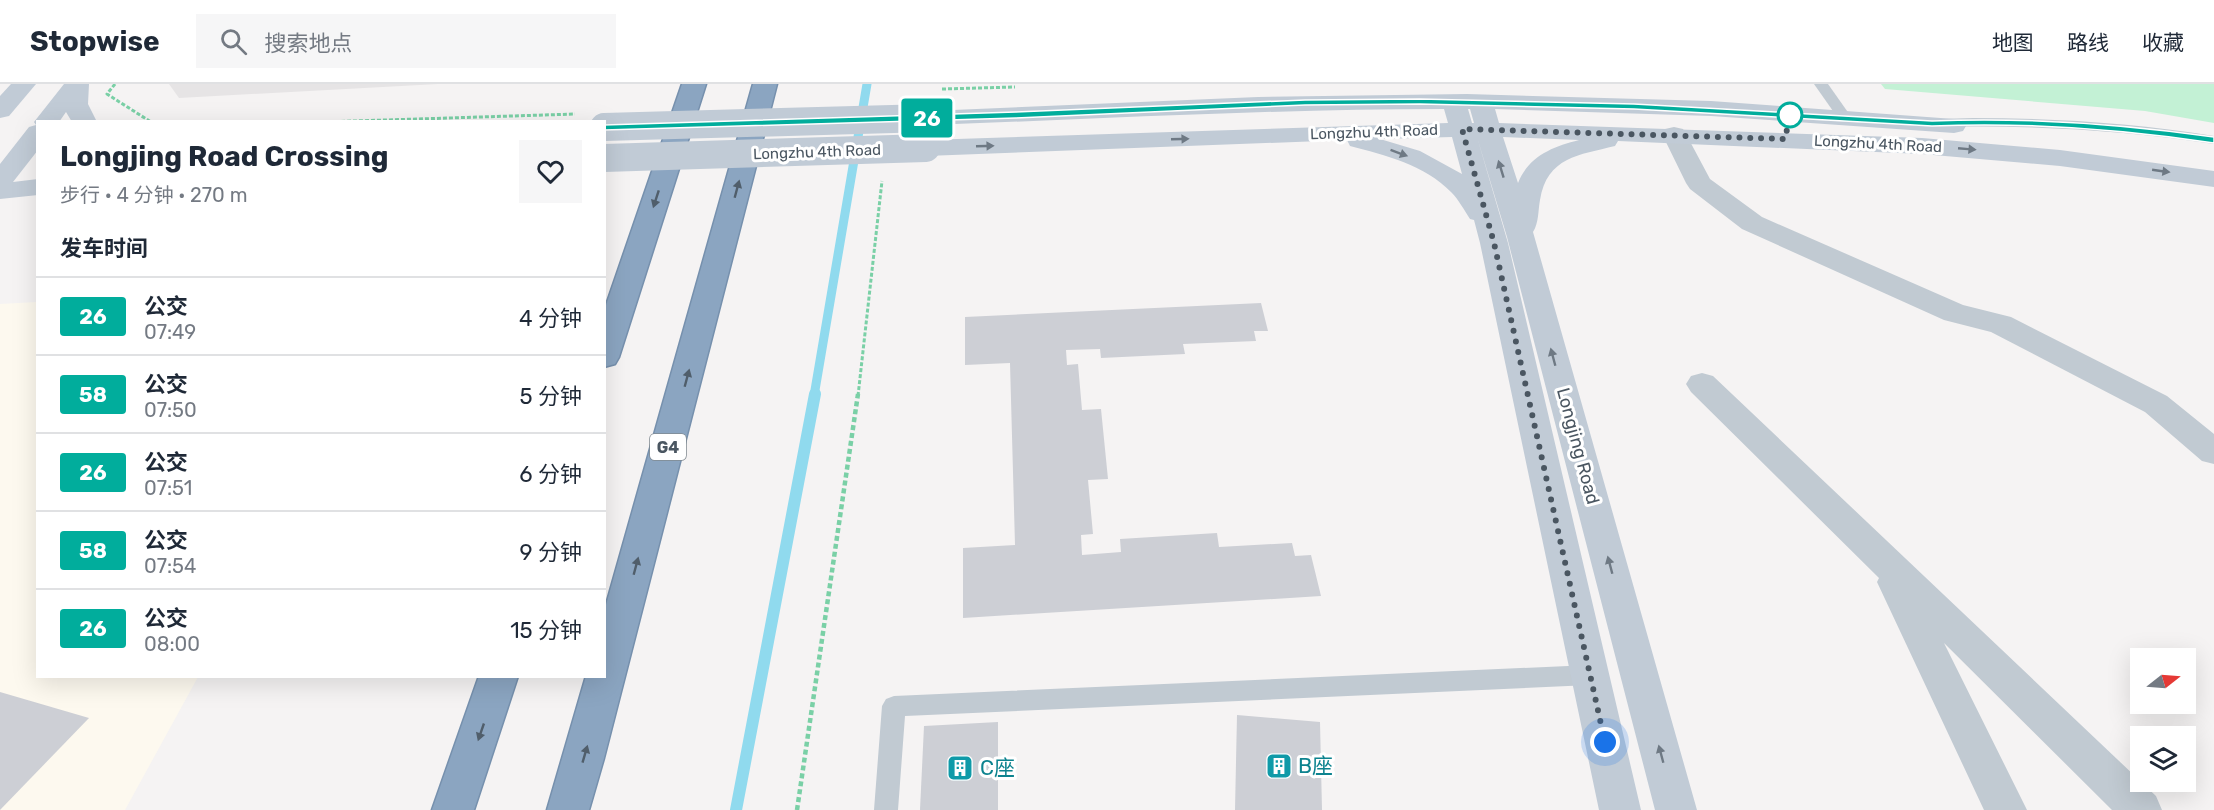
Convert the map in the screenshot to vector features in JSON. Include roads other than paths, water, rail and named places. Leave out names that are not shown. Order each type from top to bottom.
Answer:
[{"type":"highway","points":[[606,351],[694,84]]},
{"type":"highway","name":"G4","points":[[568,810],[588,747],[765,84]]},
{"type":"highway","points":[[453,810],[498,678]]},
{"type":"main road","points":[[0,111],[24,84]]},
{"type":"main road","points":[[48,120],[77,84]]},
{"type":"main road","points":[[77,84],[74,98],[78,114],[83,120]]},
{"type":"main road","points":[[1305,103],[1372,84]]},
{"type":"main road","points":[[1538,84],[1634,106]]},
{"type":"main road","name":"Longzhu 4th Road","points":[[606,127],[929,118],[1305,103],[1634,106],[1932,124],[2030,134],[2214,160]]},
{"type":"main road","name":"Longzhu 4th Road","points":[[606,158],[1301,134],[1468,105],[1674,134],[1965,149],[2060,158],[2214,179]]},
{"type":"main road","name":"Longjing Road","points":[[1468,105],[1676,810]]},
{"type":"main road","points":[[1301,134],[1331,136],[1378,146],[1425,164],[1460,183],[1507,240],[1535,173],[1551,159],[1605,141],[1674,134]]},
{"type":"main road","points":[[13,167],[36,135]]},
{"type":"main road","points":[[0,191],[36,187]]},
{"type":"main road","name":"Longjing Road","points":[[1507,240],[1590,675],[1620,810]]},
{"type":"street","points":[[1674,134],[1699,183],[1752,223],[1954,313],[2000,324],[2156,404],[2214,452]]},
{"type":"street","points":[[1702,384],[2140,810]]},
{"type":"street","points":[[1886,563],[2006,810]]},
{"type":"lane","points":[[1821,84],[1845,118]]},
{"type":"lane","points":[[1932,124],[1980,122],[2074,124],[2151,130],[2214,140]]},
{"type":"lane","points":[[886,810],[894,706],[1590,675]]},
{"type":"waterway","points":[[814,396],[867,84]]},
{"type":"waterway","points":[[736,810],[815,394]]},
{"type":"place","name":"B座","points":[[1279,766]]},
{"type":"place","name":"C座","points":[[960,768]]}]
